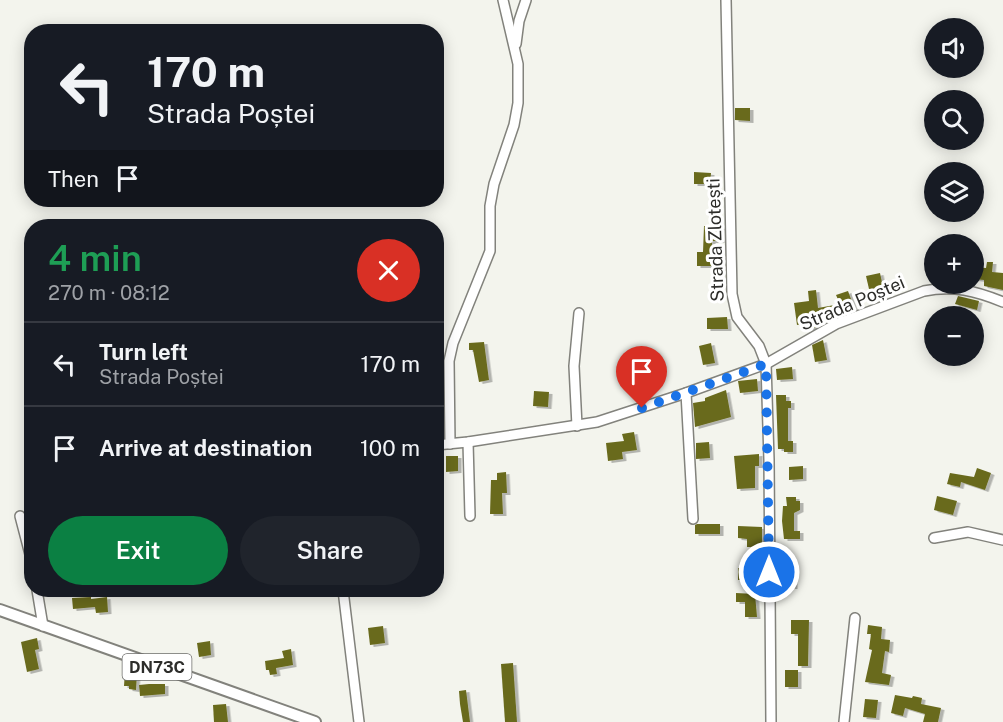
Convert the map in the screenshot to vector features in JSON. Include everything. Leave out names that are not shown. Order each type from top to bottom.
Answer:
[{"type":"main road","name":"DN73C","points":[[0,610],[315,722]]},
{"type":"street","points":[[450,444],[449,361],[453,343],[490,251],[490,206],[494,184],[514,125],[518,103],[518,64],[503,0]]},
{"type":"street","points":[[515,51],[519,21],[526,0]]},
{"type":"street","name":"Strada Zlotești","points":[[726,0],[732,294],[737,317],[759,346],[766,364],[771,722]]},
{"type":"street","name":"Strada Poștei","points":[[444,444],[597,422],[766,364],[836,324],[924,291],[938,288],[965,289],[1003,303]]},
{"type":"street","points":[[577,426],[574,366],[579,313]]},
{"type":"street","points":[[686,393],[693,519]]},
{"type":"street","points":[[468,442],[470,516]]},
{"type":"street","points":[[20,516],[24,531]]},
{"type":"street","points":[[934,538],[968,532],[1003,540]]},
{"type":"street","points":[[38,597],[43,626]]},
{"type":"street","points":[[344,597],[359,722]]},
{"type":"street","points":[[844,722],[855,618]]},
{"type":"building","points":[[735,108],[750,108],[750,121],[735,120]]},
{"type":"building","points":[[694,172],[711,173],[710,184],[694,184]]},
{"type":"building","points":[[704,226],[721,227],[721,241],[712,241],[712,266],[697,266],[697,252],[703,252]]},
{"type":"building","points":[[987,262],[993,262],[992,272],[1003,273],[1003,290],[984,286],[984,268],[986,268]]},
{"type":"building","points":[[880,273],[883,287],[869,289],[866,276]]},
{"type":"building","points":[[816,290],[818,308],[840,304],[836,295],[848,291],[855,310],[821,320],[822,324],[817,327],[809,329],[808,323],[797,325],[794,303],[809,301],[808,291]]},
{"type":"building","points":[[958,296],[979,301],[978,306],[955,304]]},
{"type":"building","points":[[727,317],[728,329],[707,329],[707,318]]},
{"type":"building","points":[[823,340],[827,360],[815,362],[812,345]]},
{"type":"building","points":[[484,342],[489,380],[479,382],[473,350],[469,350],[469,343]]},
{"type":"building","points":[[711,343],[715,363],[703,365],[699,346]]},
{"type":"building","points":[[792,367],[793,379],[777,380],[776,369]]},
{"type":"building","points":[[757,379],[758,391],[740,393],[738,381]]},
{"type":"building","points":[[726,390],[731,417],[695,427],[693,403],[705,401],[705,398]]},
{"type":"building","points":[[534,391],[549,392],[548,407],[533,406]]},
{"type":"building","points":[[776,395],[786,395],[786,401],[791,401],[791,408],[788,408],[788,441],[793,441],[793,452],[778,449]]},
{"type":"building","points":[[634,432],[637,450],[622,452],[623,459],[608,461],[606,443],[624,441],[622,434]]},
{"type":"building","points":[[709,442],[710,458],[696,459],[696,443]]},
{"type":"building","points":[[759,454],[759,466],[755,466],[755,488],[737,489],[734,456]]},
{"type":"building","points":[[446,456],[458,456],[458,471],[446,472]]},
{"type":"building","points":[[803,466],[803,479],[789,480],[789,467]]},
{"type":"building","points":[[977,468],[991,473],[985,490],[961,482],[960,487],[947,484],[950,473],[974,477]]},
{"type":"building","points":[[506,472],[507,493],[502,493],[503,514],[490,514],[491,480],[497,480],[497,473]]},
{"type":"building","points":[[937,496],[957,501],[953,515],[934,510]]},
{"type":"building","points":[[786,497],[796,497],[796,501],[800,501],[800,510],[794,513],[794,531],[800,531],[800,539],[784,539],[782,521],[783,506],[787,506]]},
{"type":"building","points":[[697,524],[720,524],[720,534],[695,534]]},
{"type":"building","points":[[738,526],[762,527],[762,547],[747,547],[747,539],[738,538]]},
{"type":"building","points":[[747,561],[754,561],[754,568],[757,568],[757,580],[738,580],[738,568],[747,568]]},
{"type":"building","points":[[781,571],[791,571],[791,577],[794,577],[794,587],[781,587]]},
{"type":"building","points":[[736,593],[755,594],[757,617],[745,617],[745,602],[736,602]]},
{"type":"building","points":[[91,597],[91,599],[107,597],[108,612],[96,613],[95,607],[73,609],[72,598]]},
{"type":"building","points":[[791,620],[809,620],[808,666],[798,666],[798,634],[791,634]]},
{"type":"building","points":[[868,625],[882,627],[881,639],[890,640],[889,652],[885,651],[882,673],[891,675],[889,685],[865,682],[872,650],[869,649],[871,634],[867,634]]},
{"type":"building","points":[[383,626],[385,643],[370,645],[368,628]]},
{"type":"building","points":[[37,638],[39,649],[35,650],[39,669],[27,672],[21,642]]},
{"type":"building","points":[[210,641],[211,655],[199,657],[197,643]]},
{"type":"building","points":[[291,649],[293,665],[276,668],[277,674],[270,675],[269,670],[266,670],[265,661],[284,658],[282,651]]},
{"type":"building","points":[[513,663],[517,722],[505,722],[501,664]]},
{"type":"building","points":[[785,670],[798,670],[798,687],[785,687]]},
{"type":"building","points":[[125,671],[137,672],[136,690],[124,686]]},
{"type":"building","points":[[165,684],[165,694],[140,696],[139,685]]},
{"type":"building","points":[[466,690],[470,722],[463,722],[460,704],[459,691]]},
{"type":"building","points":[[895,695],[922,698],[921,704],[941,708],[938,722],[923,722],[925,714],[905,708],[903,716],[891,713]]},
{"type":"building","points":[[865,699],[878,700],[876,718],[863,717]]},
{"type":"building","points":[[226,704],[228,722],[214,722],[213,705]]},
{"type":"route","points":[[642,408],[766,364],[769,572]]}]
